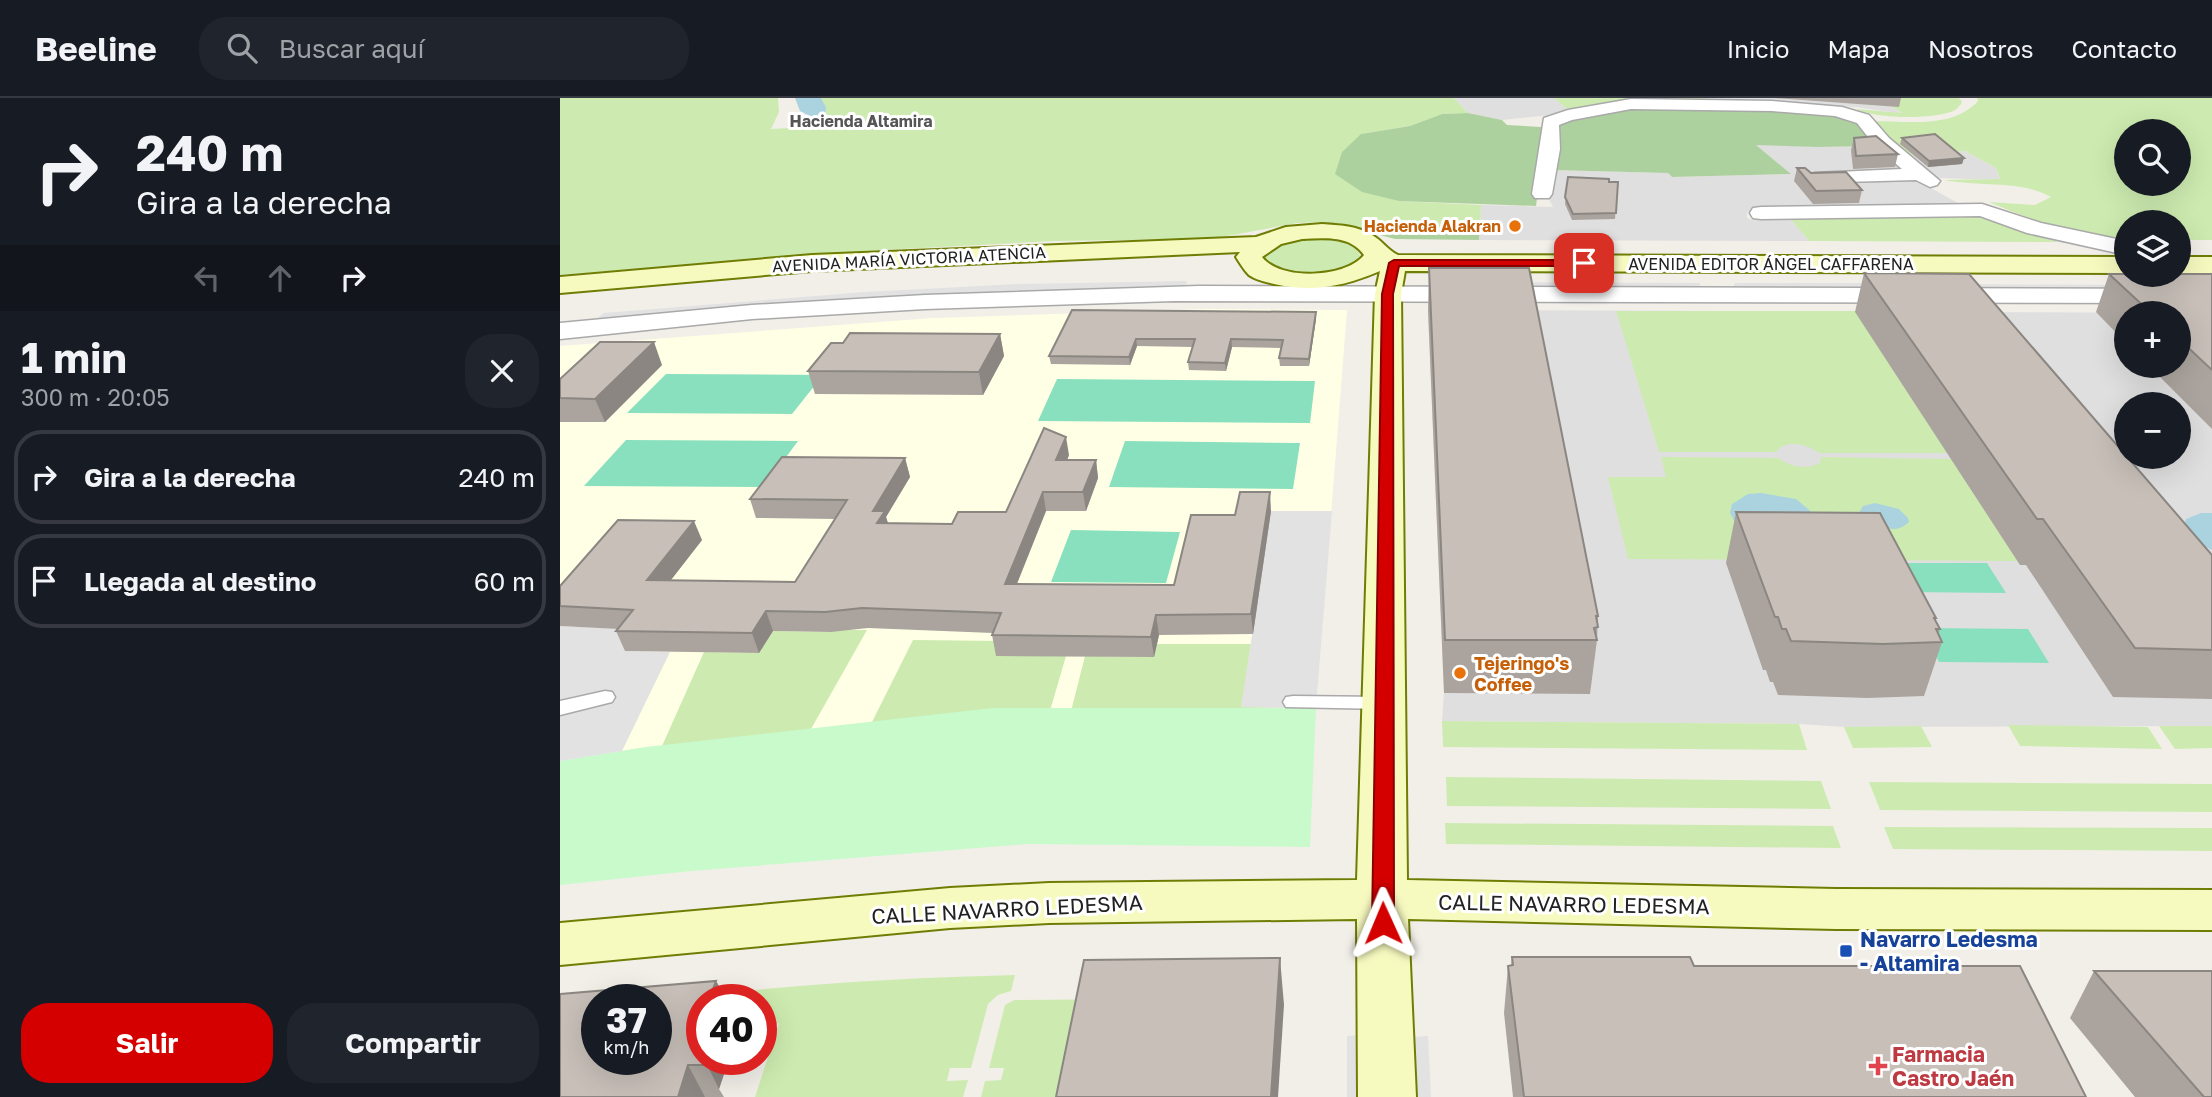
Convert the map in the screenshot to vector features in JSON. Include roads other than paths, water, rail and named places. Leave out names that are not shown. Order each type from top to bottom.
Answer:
[{"type":"main road","points":[[1381,264],[1329,280],[1302,281],[1275,277],[1257,257],[1284,234],[1320,231],[1353,236],[1381,264],[1384,703],[1382,899],[1387,1097]]},
{"type":"main road","name":"AVENIDA EDITOR ÁNGEL CAFFARENA","points":[[1381,264],[2114,250]]},
{"type":"main road","points":[[2191,251],[2212,251]]},
{"type":"main road","name":"AVENIDA MARÍA VICTORIA ATENCIA","points":[[560,285],[733,269],[923,256],[1257,257]]},
{"type":"main road","name":"AVENIDA MARÍA VICTORIA ATENCIA","points":[[560,299],[806,277],[1257,257]]},
{"type":"main road","name":"AVENIDA EDITOR ÁNGEL CAFFARENA","points":[[1381,264],[2114,265]]},
{"type":"main road","points":[[2191,265],[2212,265]]},
{"type":"main road","name":"CALLE NAVARRO LEDESMA","points":[[560,944],[950,908],[1049,903],[1382,899],[1836,909],[2212,910]]},
{"type":"street","name":"AVENIDA EDITOR ÁNGEL CAFFARENA","points":[[1542,194],[1550,149],[1550,121],[1568,115],[1631,104],[1772,106],[1836,111],[1863,119],[1882,142],[1920,174],[1944,191],[1982,210],[2035,228],[2114,247]]},
{"type":"street","points":[[1815,179],[1920,174]]},
{"type":"street","name":"AVENIDA EDITOR ÁNGEL CAFFARENA","points":[[1761,213],[1982,210]]},
{"type":"street","points":[[1175,293],[1381,264]]},
{"type":"street","name":"AVENIDA EDITOR ÁNGEL CAFFARENA","points":[[1381,264],[2212,296]]},
{"type":"street","points":[[560,331],[752,313],[925,302],[1261,289],[1302,281]]},
{"type":"lane","points":[[560,708],[606,697]]},
{"type":"lane","points":[[1293,702],[1384,703]]},
{"type":"water","points":[[795,98],[821,98],[826,107],[825,126],[815,127],[810,116],[800,111]]},
{"type":"water","points":[[1761,493],[1796,499],[1814,514],[1736,524],[1730,513],[1732,504],[1748,494]]},
{"type":"water","points":[[1875,503],[1899,509],[1909,522],[1903,527],[1890,529],[1859,513],[1863,506]]},
{"type":"water","points":[[2201,513],[2212,513],[2212,550],[2201,544],[2184,527],[2186,519]]},
{"type":"place","name":"Hacienda Alakran","points":[[1515,226]]},
{"type":"place","name":"Tejeringo's Coffee","points":[[1460,673]]},
{"type":"place","name":"Navarro Ledesma - Altamira","points":[[1846,951]]},
{"type":"place","name":"Farmacia Castro Jaén","points":[[1878,1066]]},
{"type":"district","name":"Hacienda Altamira","points":[[861,121]]}]
